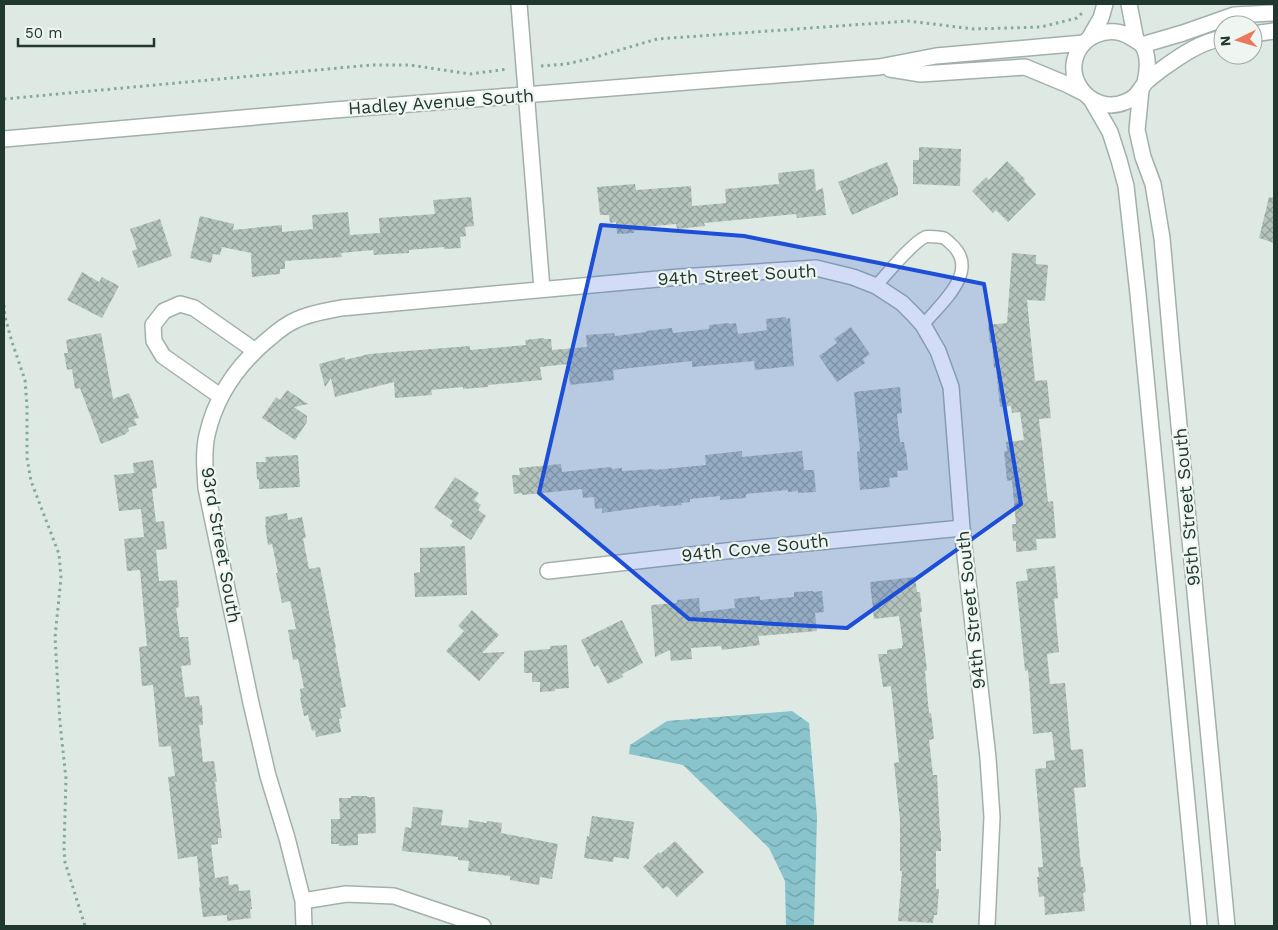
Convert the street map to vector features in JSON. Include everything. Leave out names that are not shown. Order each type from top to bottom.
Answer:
[{"type":"street","points":[[519,4],[542,290]]},
{"type":"street","points":[[1105,4],[1101,18],[1079,50],[1074,68],[1078,86],[1088,96],[1100,103],[1108,105],[1127,102],[1171,63],[1194,48],[1213,41]]},
{"type":"street","points":[[1129,4],[1139,43],[1148,64],[1148,73],[1143,86]]},
{"type":"street","points":[[1087,40],[1098,34],[1114,31],[1122,33],[1139,43],[1183,33],[1234,16],[1274,13]]},
{"type":"street","name":"Hadley Avenue South","points":[[4,139],[334,110],[879,67],[936,56],[1087,40]]},
{"type":"street","name":"Hadley Avenue South","points":[[879,67],[921,74],[1025,68],[1066,84],[1088,96]]},
{"type":"street","name":"95th Street South","points":[[1143,86],[1137,130],[1143,157],[1153,184],[1162,238],[1227,926]]},
{"type":"street","name":"95th Street South","points":[[1088,96],[1110,132],[1126,186],[1199,926]]},
{"type":"street","name":"94th Street South","points":[[542,290],[680,277],[816,268],[853,276],[876,286],[902,303],[923,325],[938,351],[950,387],[962,528],[988,758],[992,816],[987,926]]},
{"type":"street","name":"93rd Street South","points":[[304,926],[303,901],[287,838],[268,776],[206,488],[207,436],[220,396],[235,373],[254,350],[296,320],[317,313],[369,305],[542,290]]},
{"type":"street","points":[[220,396],[163,356],[154,341],[153,325],[164,311],[180,304],[194,308],[254,350]]},
{"type":"street","name":"94th Cove South","points":[[548,570],[962,528]]},
{"type":"street","points":[[303,901],[346,894],[394,896],[483,926]]},
{"type":"lane","points":[[876,286],[913,246],[926,236],[944,238],[958,249],[963,267],[960,279],[923,325]]},
{"type":"path","points":[[541,66],[566,64],[588,59],[657,39],[908,21],[974,29],[1041,27],[1077,18],[1084,11]]},
{"type":"path","points":[[4,99],[371,65],[410,65],[470,74],[508,69]]},
{"type":"path","points":[[4,305],[5,317],[12,342],[25,380],[27,458],[30,481],[59,554],[61,578],[55,637],[60,723],[66,779],[64,848],[65,862],[85,926]]},
{"type":"highlighted area","points":[[601,225],[744,236],[984,284],[1021,504],[847,628],[689,619],[539,493]]},
{"type":"water","points":[[792,711],[809,723],[817,817],[814,926],[786,926],[785,881],[769,848],[683,765],[629,754],[630,745],[667,721]]},
{"type":"building","points":[[919,147],[961,149],[960,186],[913,184],[913,160],[919,160]]},
{"type":"building","points":[[1007,161],[1025,179],[1024,181],[1036,194],[1008,222],[996,210],[993,213],[972,191],[986,177],[989,180]]},
{"type":"building","points":[[887,162],[898,189],[898,195],[852,215],[838,182]]},
{"type":"building","points":[[814,169],[816,191],[823,188],[826,215],[797,218],[796,214],[704,223],[705,226],[677,229],[676,224],[644,227],[644,230],[634,231],[634,233],[617,234],[616,222],[610,223],[609,215],[600,215],[597,187],[635,184],[636,190],[691,186],[692,206],[726,203],[725,189],[779,184],[778,173]]},
{"type":"building","points":[[471,197],[474,226],[465,227],[466,236],[460,237],[461,248],[444,249],[444,247],[409,250],[409,253],[374,255],[373,250],[341,253],[342,257],[285,261],[285,269],[280,269],[280,274],[252,277],[251,253],[222,247],[220,255],[213,254],[211,263],[190,258],[200,216],[234,224],[233,230],[282,225],[282,232],[313,229],[312,215],[348,212],[350,235],[380,233],[379,218],[435,214],[433,200]]},
{"type":"building","points":[[1269,197],[1274,198],[1274,243],[1259,238]]},
{"type":"building","points":[[160,219],[172,256],[138,268],[132,251],[137,249],[130,229]]},
{"type":"building","points":[[1012,253],[1036,255],[1036,264],[1048,265],[1045,301],[1027,300],[1035,381],[1047,380],[1051,418],[1039,419],[1048,502],[1053,501],[1056,538],[1036,539],[1037,550],[1016,552],[1016,541],[1013,541],[1012,524],[1016,524],[1012,480],[1007,481],[1004,451],[1007,451],[1006,442],[1024,440],[1020,412],[1012,413],[1011,406],[1000,407],[996,368],[994,368],[988,325],[1007,323]]},
{"type":"building","points":[[82,272],[99,282],[102,277],[119,286],[102,318],[67,300]]},
{"type":"building","points":[[786,317],[786,319],[790,318],[794,366],[755,370],[754,361],[692,367],[692,361],[613,370],[614,380],[570,385],[568,364],[540,367],[542,380],[488,385],[488,387],[431,390],[432,395],[395,398],[394,382],[335,397],[331,378],[325,387],[319,364],[345,357],[345,360],[369,354],[470,346],[470,350],[526,345],[525,340],[544,338],[551,339],[552,350],[587,347],[586,335],[614,333],[615,336],[672,328],[673,333],[709,329],[709,325],[729,323],[736,323],[738,334],[767,330],[766,319]]},
{"type":"building","points":[[851,327],[870,354],[863,359],[865,363],[837,382],[819,356],[837,343],[834,339]]},
{"type":"building","points":[[101,333],[113,399],[129,393],[139,418],[134,419],[137,425],[128,428],[129,431],[126,434],[101,444],[80,388],[75,389],[72,369],[67,370],[64,353],[68,353],[66,340]]},
{"type":"building","points":[[900,387],[902,413],[897,414],[900,442],[904,442],[908,470],[897,471],[898,477],[889,478],[890,487],[860,490],[857,452],[860,451],[854,392]]},
{"type":"building","points":[[287,390],[308,404],[294,407],[307,416],[307,422],[295,440],[262,418],[276,397],[280,400]]},
{"type":"building","points":[[742,451],[742,457],[802,451],[804,470],[814,470],[816,492],[798,493],[798,491],[788,492],[788,490],[746,494],[746,498],[720,500],[720,496],[690,499],[690,502],[681,503],[682,505],[660,507],[660,505],[602,513],[602,508],[595,509],[594,497],[583,498],[582,489],[522,495],[522,493],[514,494],[512,475],[520,475],[519,468],[561,464],[562,472],[611,467],[612,469],[622,468],[622,471],[654,470],[706,465],[705,455]]},
{"type":"building","points":[[298,455],[300,487],[259,489],[256,462],[266,462],[265,457]]},
{"type":"building","points":[[153,460],[157,488],[152,489],[156,522],[164,521],[167,549],[156,550],[159,581],[177,580],[179,607],[176,608],[180,637],[188,637],[191,665],[181,666],[185,697],[199,696],[200,705],[202,705],[203,725],[199,725],[203,762],[214,761],[222,838],[218,838],[218,844],[211,845],[215,878],[228,876],[229,885],[238,884],[239,891],[250,890],[251,918],[227,921],[227,915],[203,917],[197,856],[178,859],[168,777],[175,776],[171,746],[159,747],[153,685],[142,686],[139,647],[147,646],[140,570],[127,571],[124,539],[144,537],[141,509],[119,511],[114,475],[134,473],[133,463]]},
{"type":"building","points":[[455,477],[479,493],[474,500],[481,505],[478,510],[486,516],[471,540],[450,526],[453,521],[434,508]]},
{"type":"building","points":[[287,513],[288,520],[302,517],[306,538],[303,538],[309,569],[320,567],[346,707],[340,708],[342,718],[339,719],[341,732],[316,737],[315,730],[312,731],[308,715],[304,716],[300,689],[304,688],[298,659],[293,660],[288,630],[296,629],[290,601],[282,603],[272,544],[268,545],[265,525],[265,517]]},
{"type":"building","points":[[465,546],[467,595],[415,597],[414,573],[420,572],[420,548]]},
{"type":"building","points":[[1055,566],[1058,598],[1054,599],[1059,652],[1047,654],[1050,684],[1065,683],[1071,750],[1083,749],[1086,787],[1074,788],[1081,867],[1083,867],[1086,892],[1083,893],[1085,911],[1045,915],[1044,896],[1039,897],[1037,877],[1039,877],[1038,867],[1043,867],[1035,769],[1046,768],[1046,761],[1055,760],[1052,732],[1033,734],[1028,670],[1025,671],[1016,582],[1028,580],[1026,569]]},
{"type":"building","points":[[915,577],[917,592],[920,592],[929,713],[931,713],[934,739],[929,740],[933,775],[937,775],[941,831],[941,851],[936,851],[936,889],[939,889],[937,915],[934,915],[933,923],[898,921],[902,871],[900,871],[900,820],[894,763],[899,762],[891,686],[883,687],[878,654],[887,654],[887,650],[902,648],[903,645],[899,616],[874,619],[870,582]]},
{"type":"building","points":[[822,591],[824,612],[815,613],[817,631],[758,636],[760,645],[722,650],[721,646],[691,648],[692,659],[671,661],[670,650],[655,657],[651,605],[677,603],[677,600],[699,598],[700,612],[735,608],[734,599],[760,596],[760,600],[794,597],[794,592]]},
{"type":"building","points":[[472,610],[499,635],[482,653],[505,652],[479,681],[446,651],[464,631],[458,626]]},
{"type":"building","points":[[622,620],[643,663],[622,674],[623,677],[608,684],[598,665],[594,667],[581,640]]},
{"type":"building","points":[[567,645],[569,688],[540,692],[540,682],[532,682],[532,673],[524,673],[524,651],[550,649],[550,646]]},
{"type":"building","points":[[351,796],[375,797],[376,833],[358,834],[358,845],[339,846],[339,844],[331,844],[331,819],[340,819],[339,798],[351,798]]},
{"type":"building","points":[[413,807],[443,810],[441,825],[468,828],[469,820],[502,823],[501,833],[558,844],[552,879],[540,877],[539,885],[510,880],[510,876],[468,871],[469,861],[458,860],[458,857],[402,851],[405,827],[411,828]]},
{"type":"building","points":[[592,816],[634,822],[629,859],[614,857],[613,862],[584,858]]},
{"type":"building","points":[[675,841],[704,872],[677,897],[667,886],[663,889],[643,867],[659,852],[660,854]]}]
